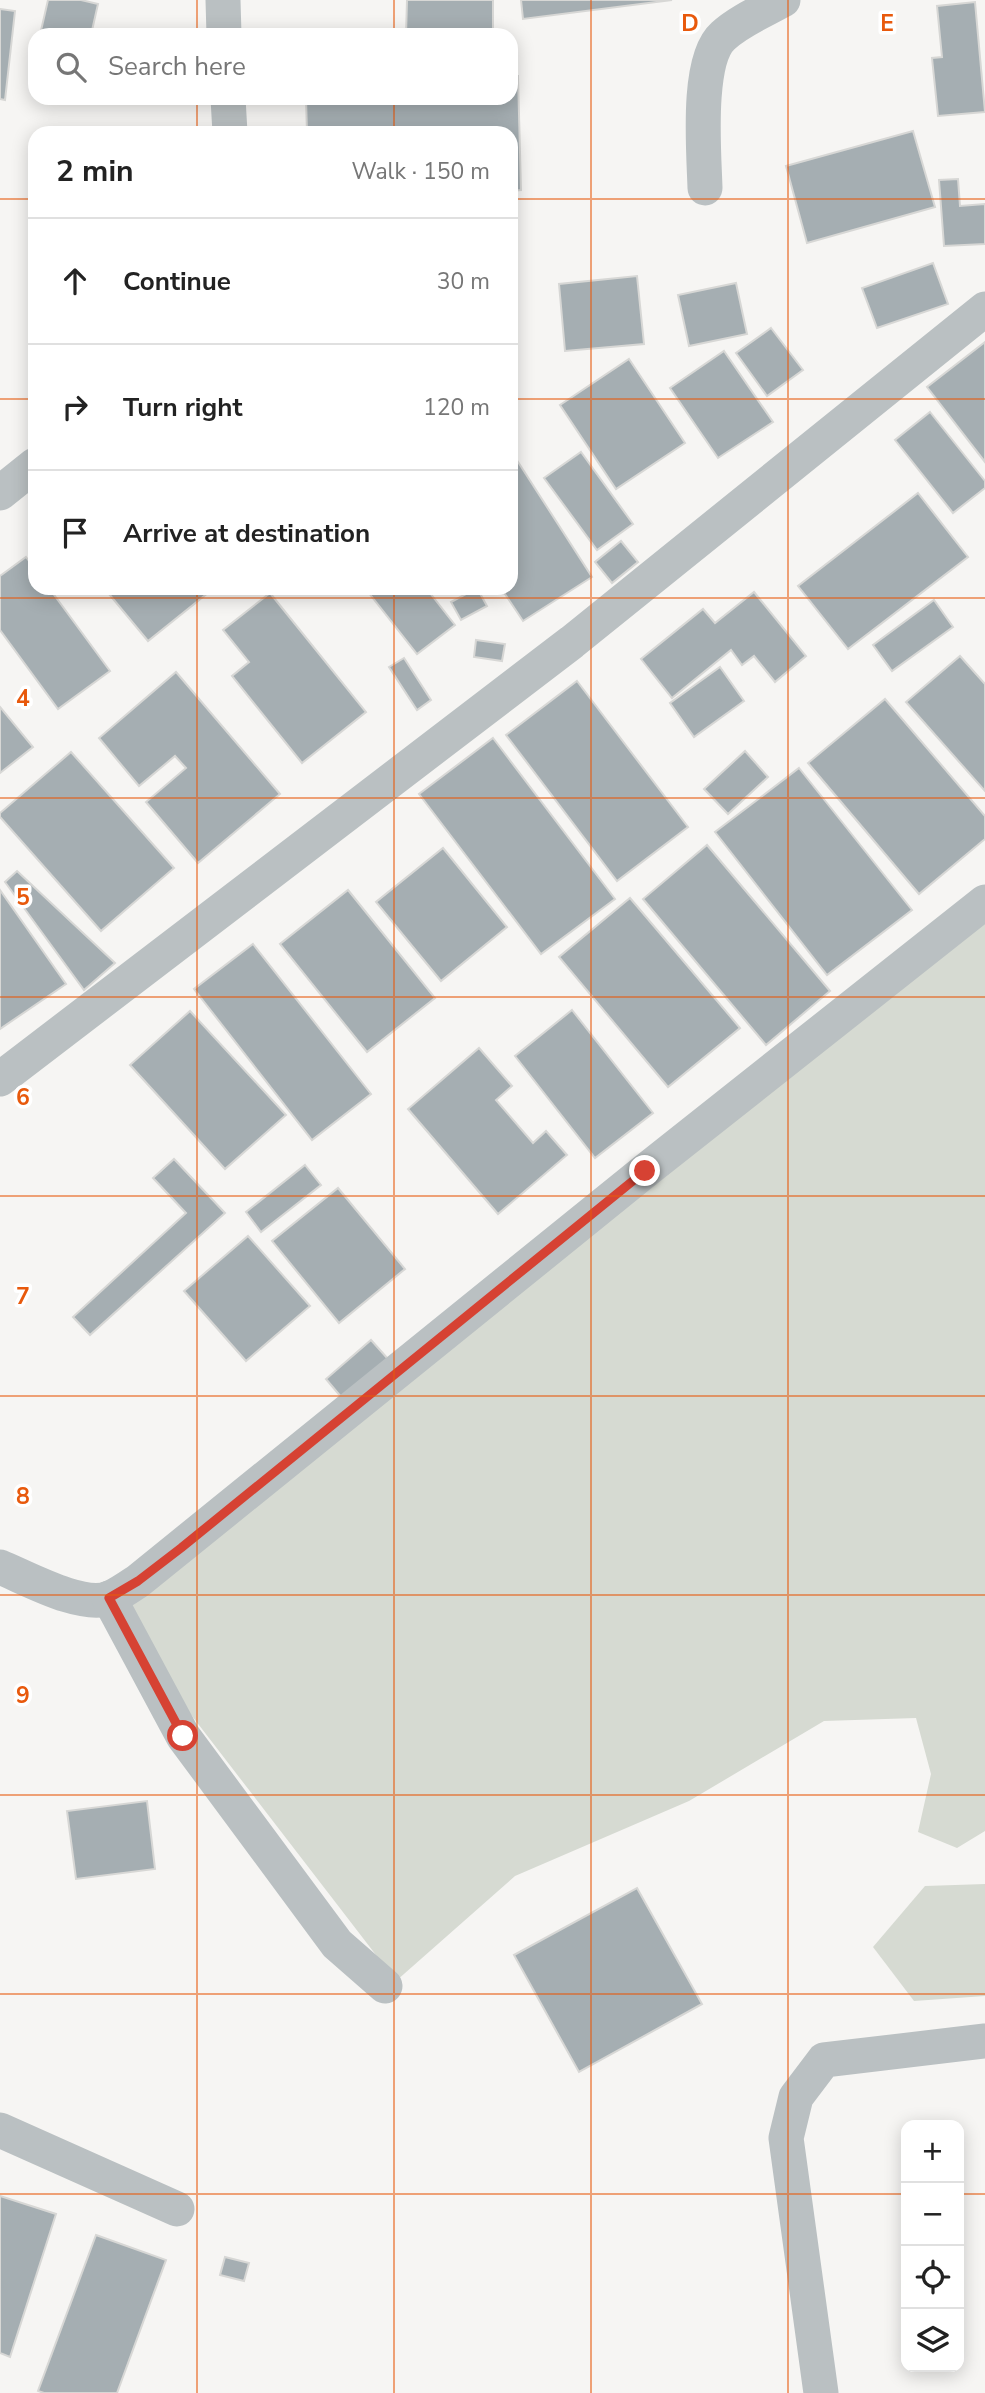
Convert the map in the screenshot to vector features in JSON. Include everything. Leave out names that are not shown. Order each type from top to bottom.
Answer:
[{"type":"street","points":[[223,0],[224,28]]},
{"type":"street","points":[[705,188],[703,111],[711,54],[722,37],[783,0]]},
{"type":"street","points":[[228,105],[230,126]]},
{"type":"street","points":[[0,1079],[572,642],[985,309]]},
{"type":"street","points":[[0,493],[28,471]]},
{"type":"street","points":[[0,1567],[78,1598],[96,1600],[109,1598],[138,1581],[645,1171],[985,902]]},
{"type":"street","points":[[109,1598],[183,1736],[337,1944],[386,1986]]},
{"type":"street","points":[[821,2393],[786,2138],[796,2098],[824,2060],[985,2041]]},
{"type":"street","points":[[0,2130],[177,2209]]},
{"type":"shaded area","points":[[985,903],[985,1831],[957,1848],[918,1832],[931,1774],[916,1718],[824,1721],[689,1801],[515,1876],[396,1981],[152,1664],[126,1593]]},
{"type":"shaded area","points":[[985,1884],[985,1996],[914,2001],[873,1947],[925,1886]]},
{"type":"building","points":[[48,0],[81,0],[98,4],[93,28],[42,28]]},
{"type":"building","points":[[407,0],[493,0],[493,28],[406,28]]},
{"type":"building","points":[[521,0],[672,0],[523,19]]},
{"type":"building","points":[[975,2],[985,112],[938,116],[932,58],[942,57],[937,6]]},
{"type":"building","points":[[0,9],[15,11],[5,100],[0,99]]},
{"type":"building","points":[[518,76],[521,190],[518,190],[518,126],[307,126],[306,105],[518,105]]},
{"type":"building","points":[[913,131],[935,207],[807,243],[786,166]]},
{"type":"building","points":[[958,179],[960,206],[985,204],[985,244],[944,246],[939,180]]},
{"type":"building","points":[[933,263],[948,304],[877,328],[862,288]]},
{"type":"building","points":[[637,276],[644,344],[565,351],[559,284]]},
{"type":"building","points":[[736,283],[747,334],[689,346],[678,295]]},
{"type":"building","points":[[771,328],[803,370],[767,396],[736,353]]},
{"type":"building","points":[[985,342],[985,462],[927,387]]},
{"type":"building","points":[[724,351],[773,422],[718,458],[670,388]]},
{"type":"building","points":[[629,359],[685,443],[616,489],[560,405]]},
{"type":"building","points":[[930,412],[985,481],[985,488],[953,513],[895,440]]},
{"type":"building","points":[[581,452],[633,524],[597,550],[544,478]]},
{"type":"building","points":[[518,462],[592,577],[523,621],[506,595],[518,595]]},
{"type":"building","points":[[918,493],[968,557],[848,649],[798,586]]},
{"type":"building","points":[[621,541],[638,562],[612,583],[595,562]]},
{"type":"building","points":[[26,557],[28,595],[54,595],[110,671],[58,709],[0,630],[0,576]]},
{"type":"building","points":[[754,592],[806,656],[775,682],[754,656],[742,665],[731,650],[672,698],[641,659],[703,609],[715,623]]},
{"type":"building","points":[[110,595],[205,595],[148,641]]},
{"type":"building","points":[[267,595],[272,595],[366,712],[302,763],[232,676],[249,662],[223,630]]},
{"type":"building","points":[[371,595],[431,595],[455,625],[417,654]]},
{"type":"building","points":[[464,595],[481,595],[487,606],[461,620],[451,602]]},
{"type":"building","points":[[934,600],[953,627],[892,671],[873,645]]},
{"type":"building","points":[[476,640],[505,644],[502,661],[474,657]]},
{"type":"building","points":[[960,656],[985,684],[985,791],[906,702]]},
{"type":"building","points":[[404,658],[431,700],[417,710],[389,667]]},
{"type":"building","points":[[720,667],[744,701],[694,737],[670,703]]},
{"type":"building","points":[[176,672],[280,794],[198,863],[146,802],[186,768],[175,756],[139,786],[99,738]]},
{"type":"building","points":[[577,681],[688,827],[617,881],[506,735]]},
{"type":"building","points":[[885,699],[985,816],[985,839],[919,894],[808,763]]},
{"type":"building","points":[[0,707],[33,747],[0,773]]},
{"type":"building","points":[[493,738],[615,899],[541,954],[419,794]]},
{"type":"building","points":[[745,751],[768,777],[728,814],[704,789]]},
{"type":"building","points":[[71,752],[174,868],[101,931],[0,817],[0,813]]},
{"type":"building","points":[[799,768],[912,910],[827,975],[715,832]]},
{"type":"building","points":[[707,845],[830,991],[766,1045],[643,899]]},
{"type":"building","points":[[443,848],[507,927],[441,981],[376,902]]},
{"type":"building","points":[[17,871],[115,963],[84,990],[5,882]]},
{"type":"building","points":[[0,890],[66,984],[0,1029]]},
{"type":"building","points":[[348,890],[435,998],[367,1052],[280,944]]},
{"type":"building","points":[[630,898],[740,1028],[668,1087],[559,957]]},
{"type":"building","points":[[253,944],[371,1094],[312,1140],[194,989]]},
{"type":"building","points":[[572,1010],[653,1113],[595,1158],[515,1056]]},
{"type":"building","points":[[190,1011],[286,1115],[225,1169],[130,1065]]},
{"type":"building","points":[[479,1048],[512,1086],[496,1100],[533,1143],[546,1131],[567,1155],[498,1214],[408,1109]]},
{"type":"building","points":[[174,1159],[225,1213],[90,1335],[73,1317],[186,1213],[153,1178]]},
{"type":"building","points":[[305,1165],[321,1185],[261,1232],[246,1212]]},
{"type":"building","points":[[338,1188],[405,1269],[339,1323],[272,1241]]},
{"type":"building","points":[[248,1236],[310,1306],[246,1361],[184,1291]]},
{"type":"building","points":[[371,1340],[388,1359],[342,1398],[326,1379]]},
{"type":"building","points":[[147,1801],[155,1869],[76,1879],[67,1811]]},
{"type":"building","points":[[637,1888],[702,2004],[579,2072],[514,1955]]},
{"type":"building","points":[[0,2196],[56,2214],[10,2357],[0,2353]]},
{"type":"building","points":[[96,2235],[166,2260],[117,2393],[38,2391]]},
{"type":"building","points":[[225,2257],[249,2263],[244,2281],[220,2275]]},
{"type":"route","points":[[183,1736],[109,1598],[138,1581],[181,1548],[645,1171]]}]
